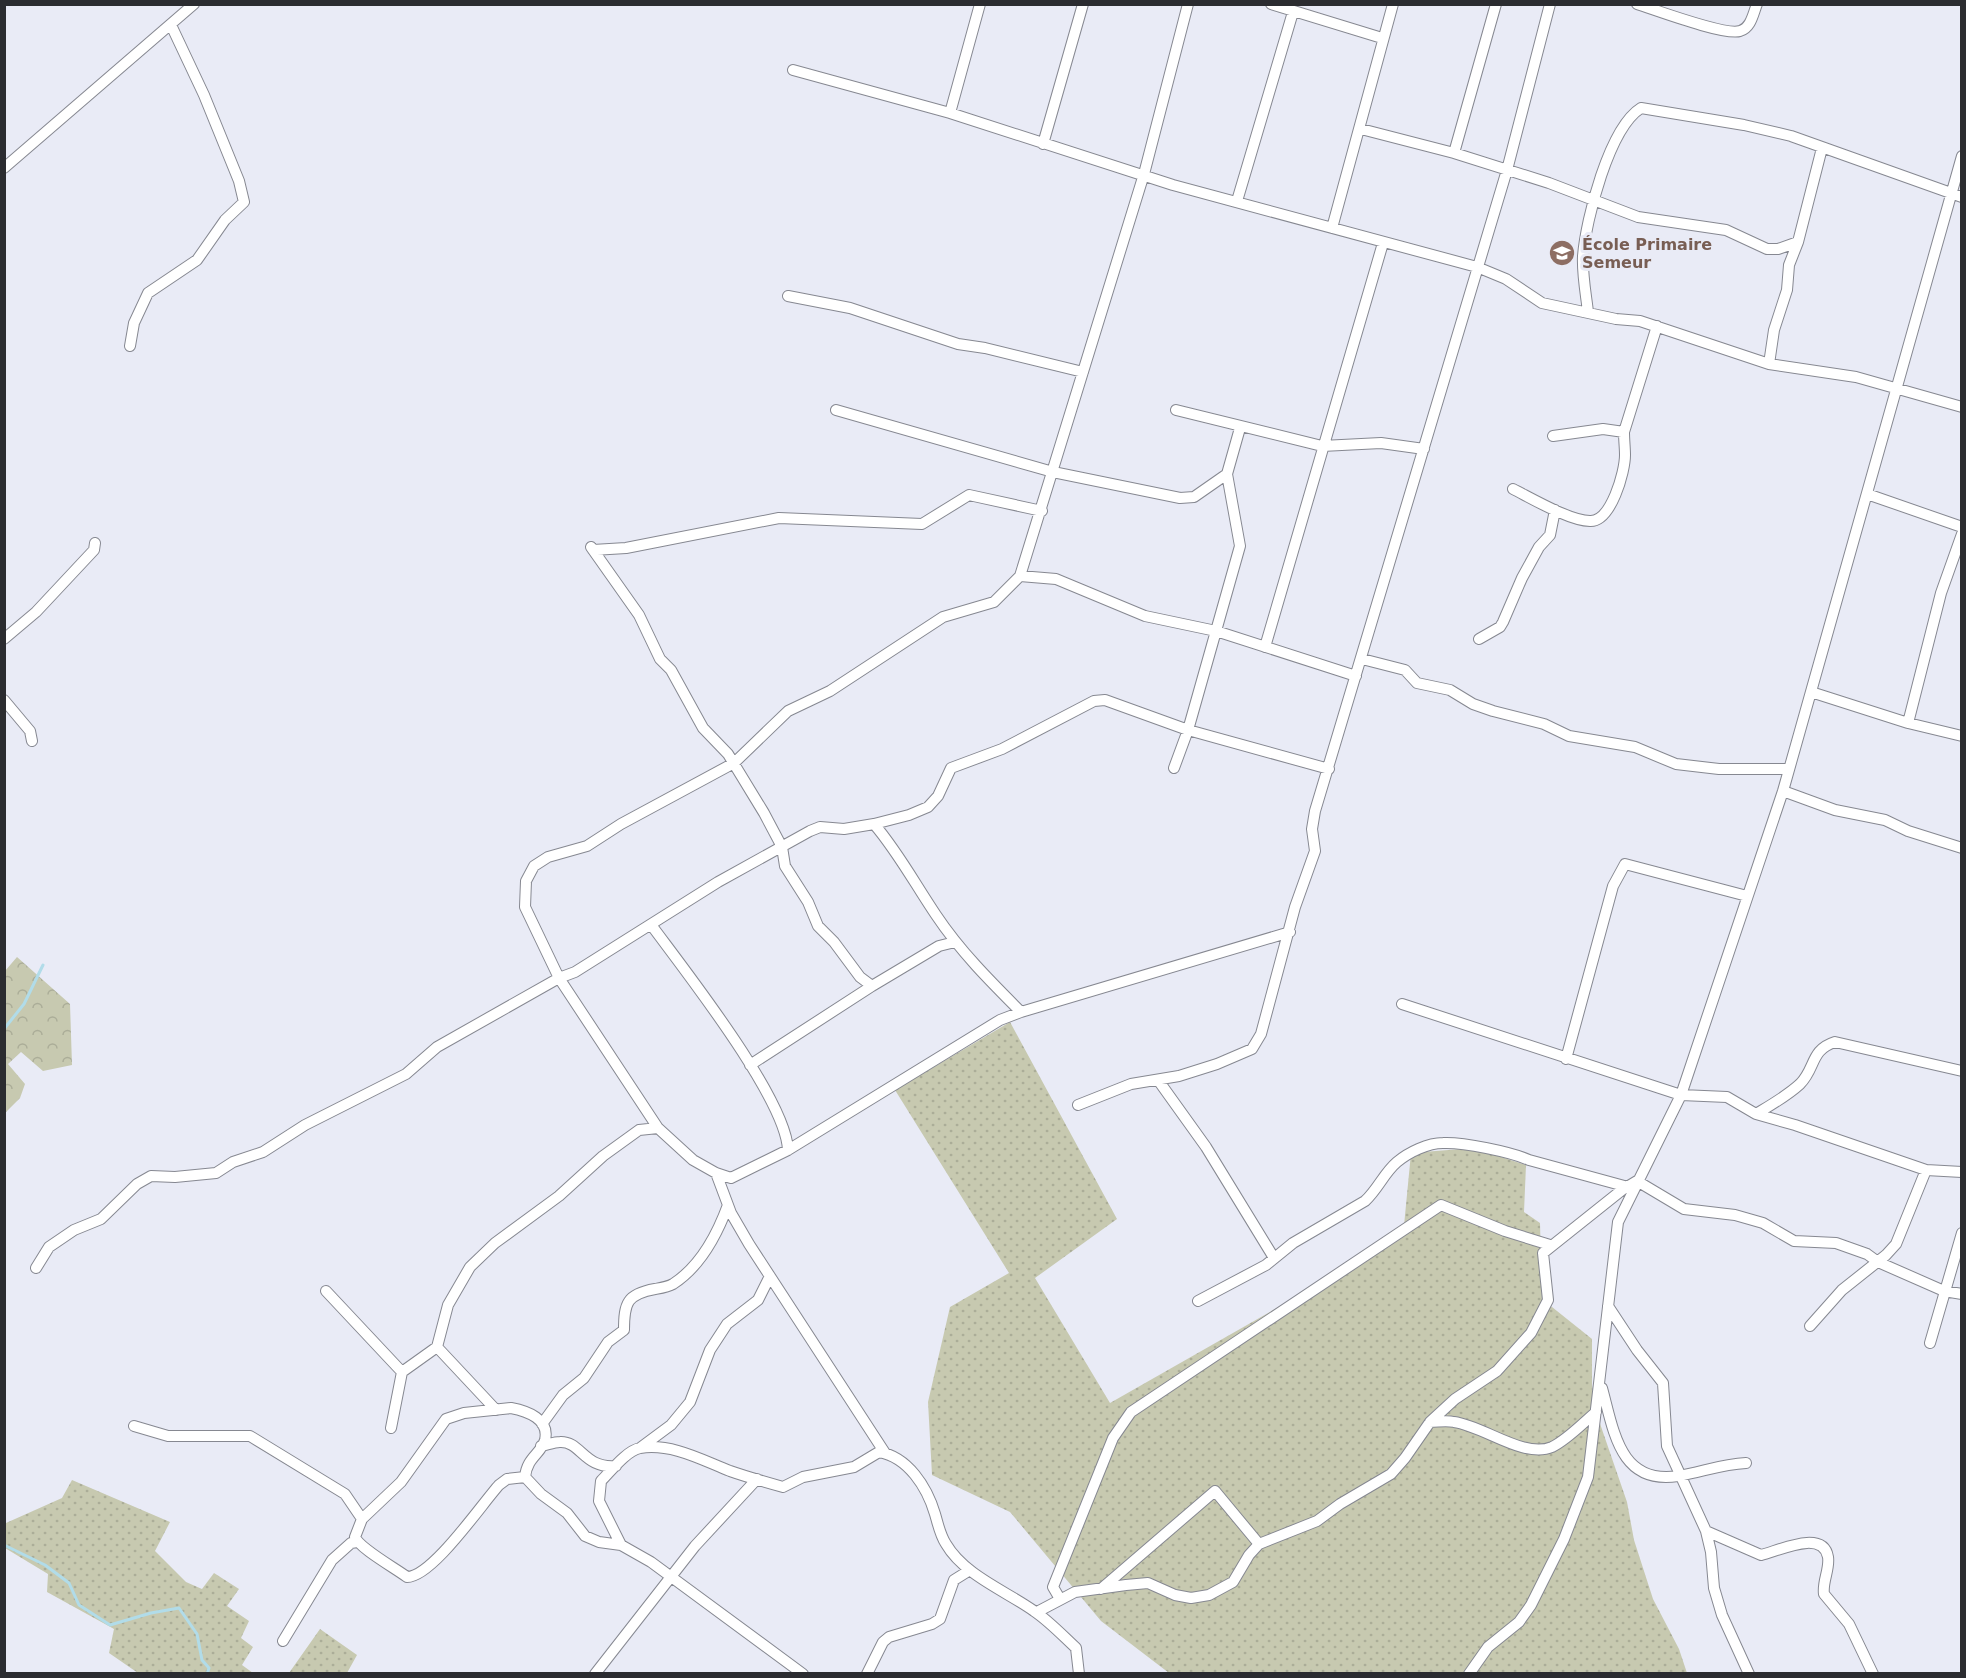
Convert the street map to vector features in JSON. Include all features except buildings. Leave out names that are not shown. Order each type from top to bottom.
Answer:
[{"type":"street","points":[[4,168],[194,4]]},
{"type":"street","points":[[950,113],[980,4]]},
{"type":"street","points":[[1043,144],[1083,4]]},
{"type":"street","points":[[1188,4],[1144,174],[1042,511],[1020,576],[994,602],[943,617],[830,691],[788,711],[734,763],[621,824],[587,846],[548,857],[534,866],[526,880],[525,907],[559,978],[658,1128],[693,1160],[716,1173],[731,1178],[788,1150],[963,1041],[1021,1012],[1290,932]]},
{"type":"street","points":[[1271,4],[1382,38]]},
{"type":"street","points":[[1332,228],[1361,129],[1382,38],[1393,4]]},
{"type":"street","points":[[1454,153],[1496,4]]},
{"type":"street","points":[[1078,1105],[1131,1084],[1158,1080],[1217,1064],[1252,1049],[1261,1034],[1315,851],[1312,829],[1315,811],[1507,170],[1550,4]]},
{"type":"street","points":[[1637,4],[1720,30],[1739,32],[1748,27],[1757,4]]},
{"type":"street","points":[[1237,201],[1293,12]]},
{"type":"street","points":[[129,346],[134,323],[148,293],[197,260],[225,220],[244,201],[239,181],[204,95],[171,25]]},
{"type":"street","points":[[794,70],[950,113],[1173,185],[1477,267],[1506,279],[1542,303],[1657,326],[1769,364],[1856,377],[1962,407]]},
{"type":"street","points":[[1588,312],[1583,257],[1594,201],[1611,150],[1626,122],[1641,108],[1744,125],[1791,136],[1956,196]]},
{"type":"street","points":[[1361,129],[1454,153],[1638,217],[1726,230],[1767,249],[1778,249],[1798,242]]},
{"type":"street","points":[[1769,364],[1774,330],[1787,290],[1790,265],[1822,148]]},
{"type":"street","points":[[1469,1674],[1488,1647],[1519,1622],[1531,1605],[1564,1539],[1588,1477],[1601,1385],[1618,1222],[1632,1184],[1681,1095],[1783,790],[1896,389],[1956,196],[1962,156]]},
{"type":"street","points":[[1265,647],[1383,243]]},
{"type":"street","points":[[788,296],[850,308],[958,345],[986,348],[1083,372]]},
{"type":"street","points":[[1512,489],[1555,510],[1590,522],[1603,514],[1615,496],[1620,479],[1625,457],[1624,432],[1657,326]]},
{"type":"street","points":[[836,410],[1053,472],[1180,498],[1194,497],[1227,474]]},
{"type":"street","points":[[1176,410],[1240,428],[1322,446],[1381,443],[1424,449]]},
{"type":"street","points":[[1174,768],[1188,730],[1240,546],[1227,474],[1240,428]]},
{"type":"street","points":[[1553,436],[1604,429],[1624,432]]},
{"type":"street","points":[[1867,494],[1962,527]]},
{"type":"street","points":[[872,986],[860,977],[834,942],[818,926],[808,902],[785,866],[782,847],[734,763],[703,728],[671,670],[660,659],[639,615],[592,548],[626,548],[779,518],[922,524],[969,495],[1042,511]]},
{"type":"street","points":[[1479,639],[1500,627],[1503,622],[1522,578],[1539,547],[1550,535],[1555,510]]},
{"type":"street","points":[[1908,723],[1941,593],[1962,534]]},
{"type":"street","points":[[4,639],[36,612],[94,550],[95,543]]},
{"type":"street","points":[[1020,576],[1056,579],[1145,616],[1216,631],[1356,676]]},
{"type":"street","points":[[1362,659],[1405,670],[1417,683],[1450,690],[1473,704],[1493,711],[1544,724],[1569,736],[1635,747],[1676,764],[1719,769],[1789,769]]},
{"type":"street","points":[[1811,692],[1908,723],[1962,736]]},
{"type":"street","points":[[4,700],[30,731],[32,741]]},
{"type":"street","points":[[36,1268],[49,1247],[74,1230],[101,1219],[137,1184],[151,1176],[175,1177],[216,1173],[233,1162],[263,1152],[305,1125],[406,1074],[437,1047],[559,978],[575,972],[631,936],[652,926],[718,882],[782,847],[820,827],[844,829],[874,824],[909,815],[928,807],[938,796],[951,768],[1002,748],[1094,700],[1105,700],[1188,730],[1329,769]]},
{"type":"street","points":[[1783,790],[1835,810],[1885,820],[1908,831],[1962,849]]},
{"type":"street","points":[[874,824],[894,847],[955,942],[1021,1012]]},
{"type":"street","points":[[1566,1059],[1603,918],[1616,877],[1625,864],[1747,896]]},
{"type":"street","points":[[652,926],[750,1065],[782,1125],[787,1137],[788,1150]]},
{"type":"street","points":[[750,1065],[872,986],[939,946],[955,942]]},
{"type":"street","points":[[1402,1004],[1681,1095],[1727,1097],[1756,1114],[1926,1170],[1962,1172]]},
{"type":"street","points":[[1756,1114],[1802,1082],[1815,1055],[1823,1046],[1835,1042],[1962,1071]]},
{"type":"street","points":[[1158,1080],[1206,1148],[1274,1258]]},
{"type":"street","points":[[391,1428],[402,1372],[437,1347],[448,1305],[470,1267],[495,1243],[559,1196],[639,1130],[658,1128]]},
{"type":"street","points":[[1198,1301],[1220,1292],[1274,1258],[1293,1243],[1365,1201],[1374,1193],[1384,1174],[1399,1160],[1424,1147],[1444,1143],[1514,1153],[1529,1160],[1632,1184],[1684,1209],[1736,1215],[1763,1223],[1794,1241],[1836,1243],[1867,1254],[1878,1262],[1944,1291],[1962,1294]]},
{"type":"street","points":[[1810,1326],[1842,1290],[1878,1262],[1896,1244],[1926,1170]]},
{"type":"street","points":[[716,1173],[728,1205],[770,1276],[885,1453]]},
{"type":"street","points":[[1037,1612],[1075,1592],[1148,1583],[1175,1595],[1191,1598],[1209,1595],[1233,1582],[1259,1544],[1317,1521],[1340,1504],[1391,1474],[1406,1458],[1430,1422],[1455,1399],[1497,1371],[1531,1333],[1548,1300],[1543,1253],[1550,1245],[1582,1224],[1632,1184]]},
{"type":"street","points":[[542,1424],[563,1395],[584,1378],[608,1342],[624,1330],[624,1309],[631,1298],[640,1292],[672,1286],[703,1256],[717,1233],[728,1205]]},
{"type":"street","points":[[1060,1599],[1053,1587],[1113,1438],[1131,1412],[1441,1205],[1505,1231],[1550,1245]]},
{"type":"street","points":[[1930,1343],[1962,1233]]},
{"type":"street","points":[[621,1545],[599,1501],[601,1480],[631,1452],[671,1425],[690,1402],[710,1350],[727,1324],[758,1300],[770,1276]]},
{"type":"street","points":[[326,1291],[402,1372]]},
{"type":"street","points":[[1608,1306],[1637,1350],[1663,1383],[1667,1446],[1678,1476],[1706,1531],[1711,1552],[1714,1588],[1722,1615],[1749,1674]]},
{"type":"street","points":[[437,1347],[496,1410]]},
{"type":"street","points":[[1601,1385],[1617,1439],[1628,1461],[1640,1472],[1652,1477],[1678,1476],[1727,1464],[1746,1463]]},
{"type":"street","points":[[511,1408],[527,1411],[542,1424],[545,1440],[530,1458],[525,1477],[507,1479],[499,1485],[448,1547],[422,1573],[414,1577],[407,1576],[378,1556],[363,1549],[355,1537],[362,1519],[401,1482],[446,1419],[464,1413],[511,1408]]},
{"type":"street","points":[[1430,1422],[1454,1422],[1496,1435],[1517,1447],[1536,1451],[1553,1446],[1596,1412]]},
{"type":"street","points":[[134,1426],[168,1436],[250,1436],[345,1494],[362,1519]]},
{"type":"street","points":[[541,1446],[561,1442],[571,1444],[585,1458],[602,1467],[616,1466]]},
{"type":"street","points":[[640,1448],[675,1450],[783,1487],[804,1477],[854,1467],[879,1452],[892,1454],[919,1479],[935,1512],[946,1545],[970,1570],[1037,1612],[1076,1647],[1079,1674]]},
{"type":"street","points":[[525,1477],[541,1494],[567,1513],[585,1536],[599,1542],[621,1545],[671,1576],[803,1674]]},
{"type":"street","points":[[595,1674],[695,1546],[757,1479]]},
{"type":"street","points":[[1101,1589],[1215,1491],[1259,1544]]},
{"type":"street","points":[[1706,1531],[1761,1555],[1809,1542],[1824,1549],[1828,1556],[1824,1594],[1850,1624],[1873,1674]]},
{"type":"street","points":[[283,1641],[333,1560],[351,1543],[357,1542]]},
{"type":"street","points":[[867,1674],[889,1637],[932,1624],[940,1619],[954,1580],[970,1570]]},
{"type":"green space","points":[[17,957],[70,1004],[72,1065],[43,1071],[21,1052],[8,1064],[25,1084],[20,1098],[5,1113],[5,971]]},
{"type":"green space","points":[[1010,1022],[1117,1219],[1035,1278],[1110,1403],[1403,1236],[1411,1153],[1473,1148],[1526,1165],[1524,1212],[1540,1223],[1542,1299],[1592,1339],[1592,1385],[1596,1412],[1627,1502],[1634,1540],[1653,1599],[1679,1649],[1687,1673],[1169,1673],[1101,1621],[1010,1512],[932,1475],[928,1402],[950,1307],[1009,1273],[895,1090]]},
{"type":"green space","points":[[72,1480],[170,1522],[155,1551],[186,1582],[202,1589],[214,1573],[239,1589],[227,1606],[249,1621],[241,1638],[253,1647],[242,1665],[253,1673],[138,1673],[109,1653],[114,1629],[47,1592],[48,1574],[5,1548],[6,1523],[62,1498]]},
{"type":"green space","points":[[320,1629],[357,1655],[347,1673],[289,1673]]},
{"type":"waterway","points":[[4,1029],[24,1004],[43,965]]},
{"type":"waterway","points":[[4,1545],[45,1565],[69,1583],[79,1605],[110,1625],[151,1613],[179,1608],[197,1634],[202,1660],[209,1668],[207,1674]]},
{"type":"place","name":"École Primaire Semeur","points":[[1562,253]]}]
